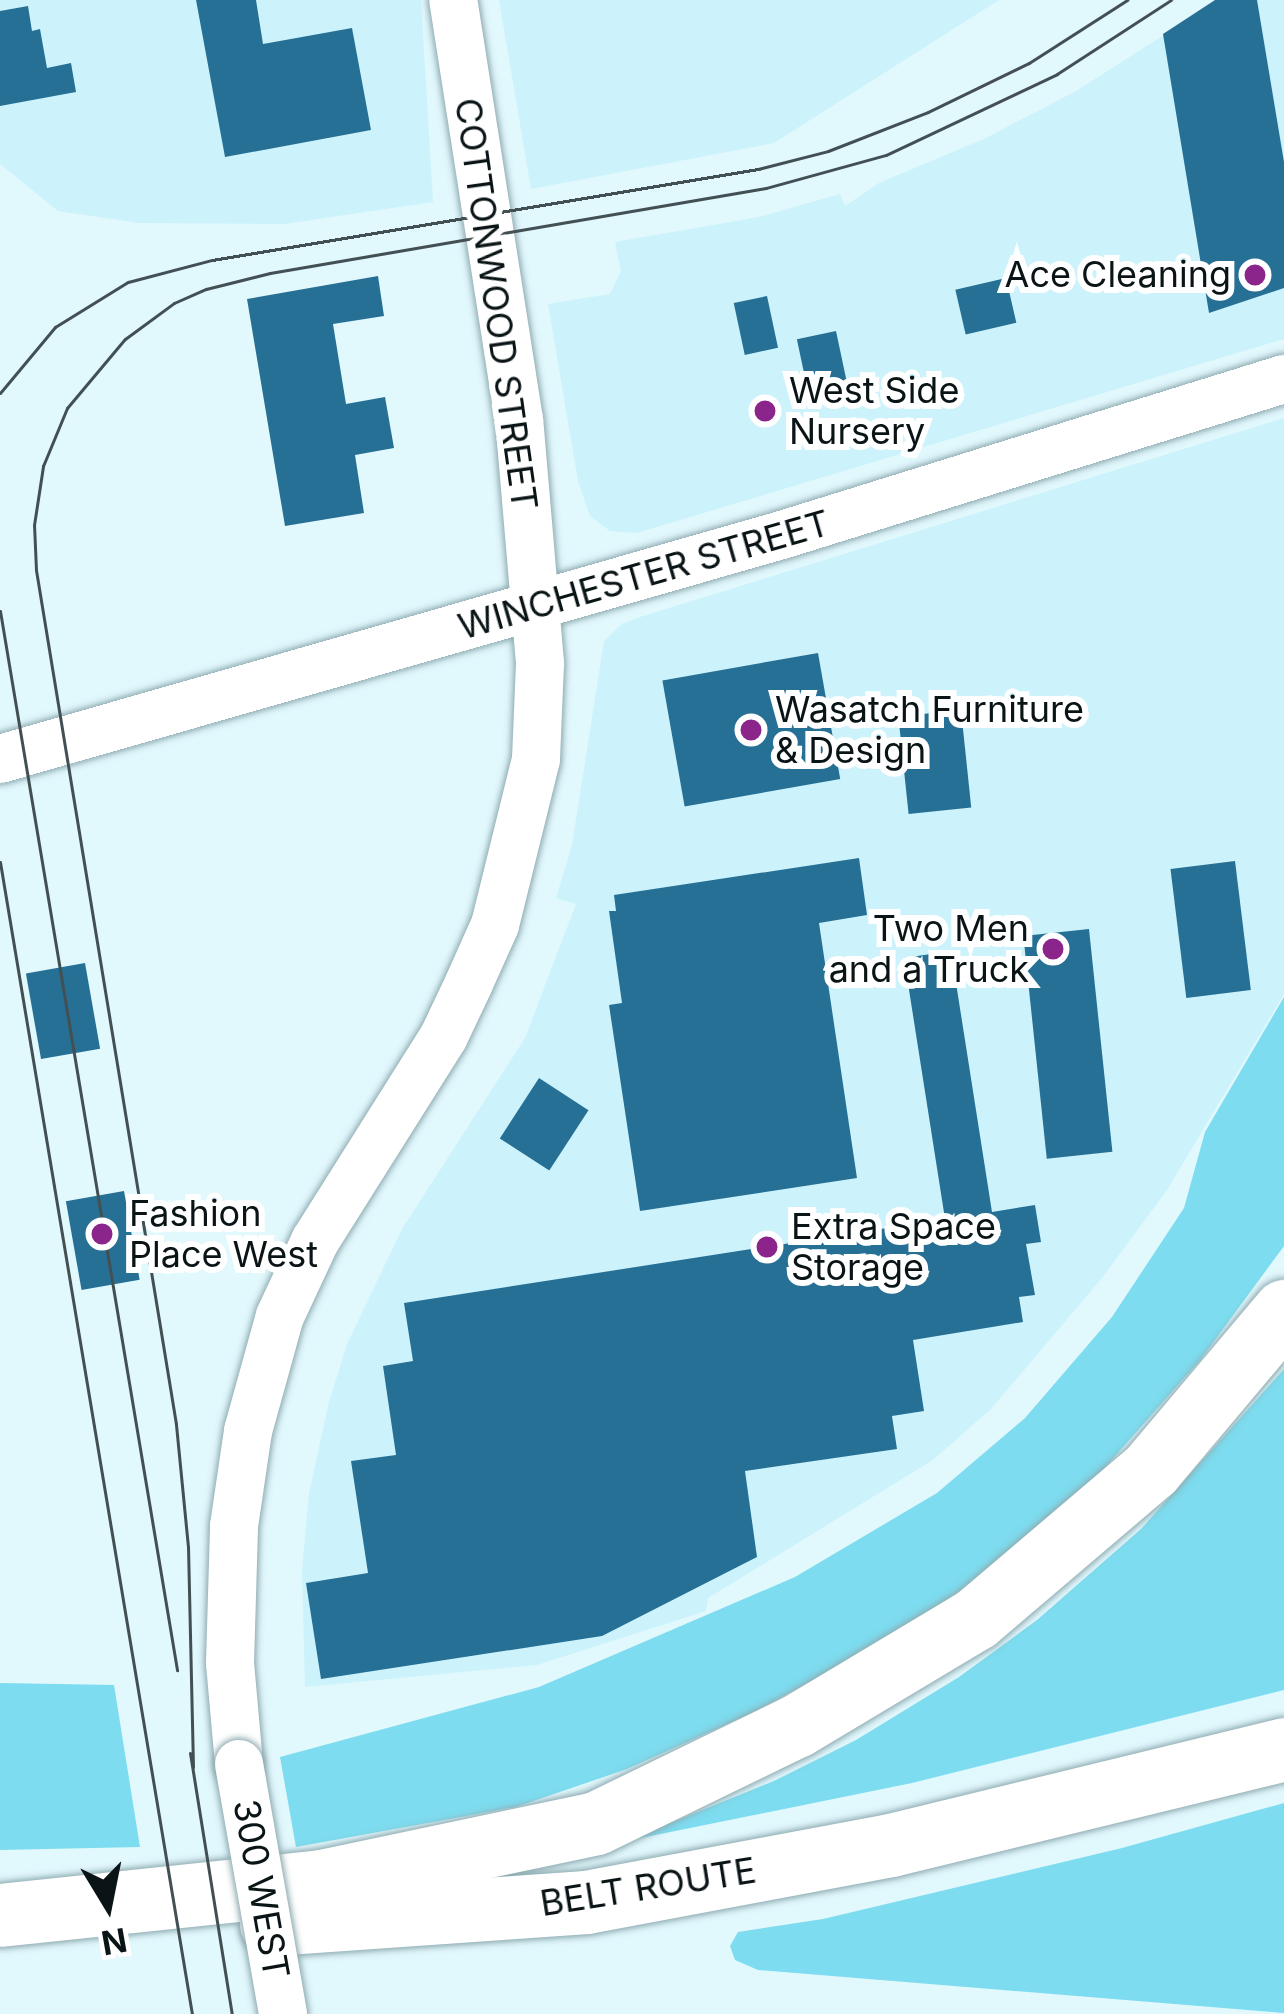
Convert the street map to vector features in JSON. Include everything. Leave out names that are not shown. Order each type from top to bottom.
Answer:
[{"type":"highway","points":[[0,1915],[321,1881],[596,1823],[796,1726],[975,1619],[1151,1469],[1284,1311]]},
{"type":"highway","name":"BELT ROUTE","points":[[0,1936],[586,1902],[891,1845],[1284,1749]]},
{"type":"street","name":"COTTONWOOD STREET","points":[[239,1764],[229,1593],[248,1431],[280,1316],[315,1241],[444,1036],[495,925],[536,759],[541,712],[519,420],[453,0]]},
{"type":"street","name":"WINCHESTER STREET","points":[[0,760],[535,608],[1284,379]]},
{"type":"street","name":"300 WEST","points":[[239,1764],[283,2014]]},
{"type":"shaded area","points":[[0,0],[421,0],[433,202],[284,224],[139,223],[58,211],[0,164]]},
{"type":"shaded area","points":[[499,0],[999,0],[774,143],[531,189]]},
{"type":"shaded area","points":[[1219,0],[1284,0],[1284,339],[637,533],[610,531],[590,516],[578,481],[548,304],[610,294],[621,271],[615,242],[759,217],[840,194],[845,206],[879,183],[986,138],[1076,91]]},
{"type":"shaded area","points":[[1284,418],[1284,994],[1167,1190],[1102,1278],[991,1409],[933,1460],[708,1598],[706,1611],[537,1665],[305,1687],[302,1571],[309,1493],[329,1402],[347,1344],[402,1229],[525,1038],[576,904],[556,898],[572,845],[604,641],[622,624],[640,617]]},
{"type":"shaded area","points":[[1284,997],[1284,1246],[1201,1359],[1093,1481],[994,1567],[894,1636],[754,1712],[627,1769],[516,1807],[296,1847],[280,1757],[539,1687],[795,1577],[937,1493],[1025,1418],[1112,1317],[1184,1208],[1205,1132]]},
{"type":"shaded area","points":[[1284,1369],[1284,1690],[912,1783],[626,1841],[774,1781],[856,1740],[959,1677],[1037,1620],[1141,1529]]},
{"type":"shaded area","points":[[0,1683],[114,1685],[140,1847],[0,1850]]},
{"type":"shaded area","points":[[1284,1803],[1284,2013],[758,1970],[735,1960],[730,1946],[738,1932],[823,1919],[1122,1848]]},
{"type":"building","points":[[196,0],[256,0],[263,44],[352,28],[371,130],[225,157]]},
{"type":"building","points":[[1215,0],[1257,0],[1284,162],[1284,288],[1209,313],[1163,34]]},
{"type":"building","points":[[28,6],[32,31],[40,29],[47,68],[71,63],[76,92],[0,106],[0,11]]},
{"type":"building","points":[[378,276],[384,316],[333,324],[346,404],[385,397],[394,448],[355,455],[364,513],[285,526],[247,299]]},
{"type":"building","points":[[1006,278],[1016,323],[966,335],[955,290]]},
{"type":"building","points":[[767,296],[778,348],[745,355],[734,303]]},
{"type":"building","points":[[836,331],[847,381],[807,389],[797,339]]},
{"type":"building","name":"Wasatch Furniture & Design","points":[[818,653],[840,779],[685,806],[662,680]]},
{"type":"building","points":[[961,710],[971,807],[909,814],[898,717]]},
{"type":"building","points":[[859,858],[867,915],[819,923],[857,1178],[640,1211],[609,1005],[622,1003],[609,911],[616,911],[614,895]]},
{"type":"building","points":[[1235,861],[1251,990],[1186,998],[1170,869]]},
{"type":"building","points":[[1089,929],[1112,1152],[1047,1159],[1023,936]]},
{"type":"building","points":[[951,951],[992,1212],[1035,1205],[1041,1242],[1026,1244],[1035,1295],[1019,1297],[1023,1322],[913,1340],[924,1411],[892,1416],[897,1449],[745,1471],[757,1557],[602,1636],[321,1679],[306,1583],[368,1573],[351,1461],[396,1455],[383,1366],[413,1361],[404,1303],[945,1219],[904,958]]},
{"type":"building","points":[[85,963],[100,1049],[41,1059],[26,973]]},
{"type":"building","points":[[539,1078],[588,1110],[549,1171],[500,1138]]},
{"type":"building","points":[[124,1191],[140,1280],[82,1290],[66,1201]]},
{"type":"tram line","points":[[0,393],[55,327],[128,282],[212,260],[758,169],[828,151],[928,112],[1029,63],[1127,0]]},
{"type":"tram line","points":[[193,1767],[188,1547],[176,1424],[36,570],[34,525],[43,466],[67,408],[125,339],[174,303],[206,289],[270,273],[766,188],[886,155],[1057,74],[1171,0]]},
{"type":"tram line","points":[[0,611],[177,1670]]},
{"type":"tram line","points":[[0,862],[192,2014]]},
{"type":"tram line","points":[[190,1753],[232,2014]]},
{"type":"place","name":"Ace Cleaning","points":[[1255,275]]},
{"type":"place","name":"West Side Nursery","points":[[765,411]]},
{"type":"place","name":"Wasatch Furniture & Design","points":[[751,730]]},
{"type":"place","name":"Two Men and a Truck","points":[[1053,949]]},
{"type":"place","name":"Fashion Place West","points":[[102,1234]]},
{"type":"place","name":"Extra Space Storage","points":[[767,1247]]}]
